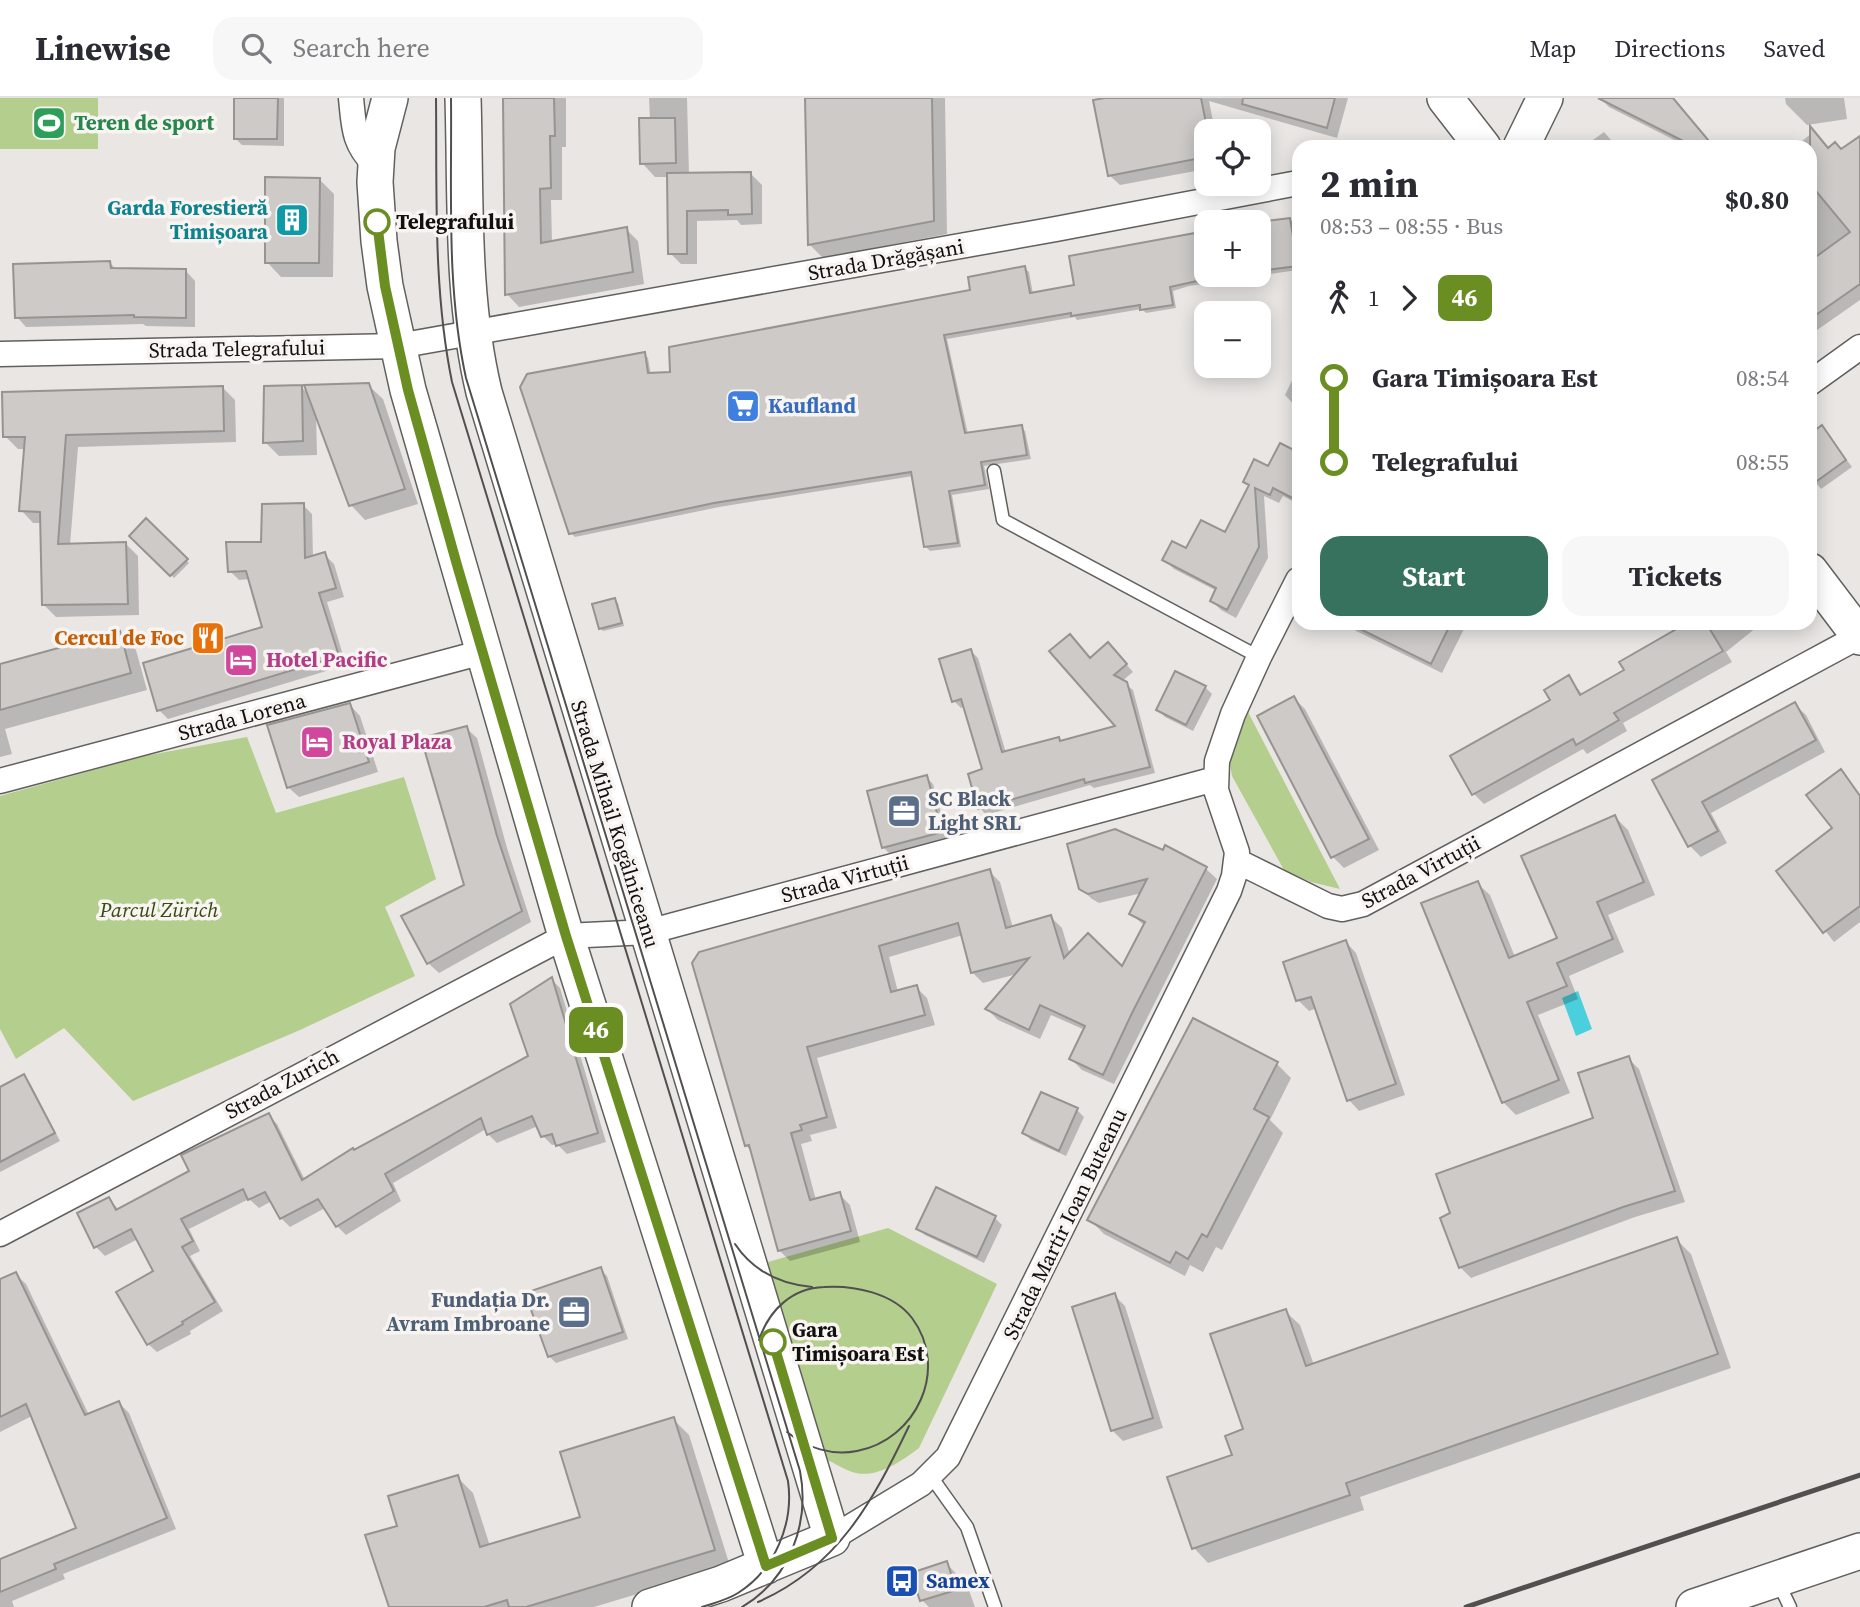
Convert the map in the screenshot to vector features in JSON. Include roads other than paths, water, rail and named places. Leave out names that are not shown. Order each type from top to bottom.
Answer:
[{"type":"street","points":[[351,98],[355,139],[375,165]]},
{"type":"street","points":[[390,98],[375,165],[379,241],[385,286],[417,422],[566,936],[766,1566]]},
{"type":"street","name":"Strada Mihail Kogălniceanu","points":[[463,98],[468,277],[484,392],[832,1538]]},
{"type":"street","points":[[1446,98],[1478,140]]},
{"type":"street","points":[[1524,140],[1545,98]]},
{"type":"street","name":"Strada Drăgășani","points":[[474,334],[1292,184]]},
{"type":"street","name":"Strada Telegrafului","points":[[0,354],[398,346],[474,334]]},
{"type":"street","points":[[1817,378],[1860,347]]},
{"type":"street","points":[[1817,580],[1860,636]]},
{"type":"street","points":[[1237,861],[1237,852],[1216,790],[1220,747],[1259,657],[1292,592]]},
{"type":"street","name":"Strada Virtuții","points":[[1237,861],[1328,906],[1342,909],[1363,904],[1860,636]]},
{"type":"street","name":"Strada Lorena","points":[[0,781],[483,652]]},
{"type":"street","name":"Strada Virtuții","points":[[566,936],[649,932],[1215,779]]},
{"type":"street","name":"Strada Martir Ioan Buteanu","points":[[832,1538],[906,1494],[948,1457],[1223,903],[1234,877],[1237,861]]},
{"type":"street","name":"Strada Zurich","points":[[0,1234],[566,936]]},
{"type":"street","points":[[650,1607],[721,1584],[832,1538]]},
{"type":"street","points":[[1694,1607],[1783,1593],[1860,1551]]},
{"type":"lane","points":[[994,471],[1003,520],[1259,657]]},
{"type":"lane","points":[[930,1475],[967,1527],[995,1607]]},
{"type":"water","points":[[1578,991],[1592,1029],[1576,1036],[1562,998]]},
{"type":"tram line","points":[[436,98],[439,276],[452,382],[788,1481],[785,1529],[772,1559],[762,1572],[738,1593],[702,1607]]},
{"type":"tram line","points":[[451,98],[453,274],[455,309],[466,378],[800,1471],[802,1510],[793,1548],[773,1581],[742,1607]]},
{"type":"tram line","points":[[735,1244],[759,1269],[789,1283],[812,1287]]},
{"type":"tram line","points":[[759,1340],[769,1319],[783,1303],[802,1291],[824,1287],[860,1289],[894,1302],[912,1318],[923,1338],[928,1359],[927,1380],[921,1400],[910,1418],[896,1433],[878,1444],[857,1451],[838,1452],[811,1446],[787,1432]]},
{"type":"tram line","points":[[758,1602],[810,1570],[850,1529],[881,1480],[909,1426]]},
{"type":"railway","points":[[1466,1607],[1860,1475]]},
{"type":"place","name":"Teren de sport","points":[[49,123]]},
{"type":"place","name":"Garda Forestieră Timișoara","points":[[292,220]]},
{"type":"place","name":"Telegrafului","points":[[377,222]]},
{"type":"place","name":"Kaufland","points":[[743,406]]},
{"type":"place","name":"Cercul de Foc","points":[[208,638]]},
{"type":"place","name":"Hotel Pacific","points":[[241,660]]},
{"type":"place","name":"Royal Plaza","points":[[317,742]]},
{"type":"place","name":"SC Black Light SRL","points":[[904,811]]},
{"type":"place","name":"Fundația Dr. Avram Imbroane","points":[[574,1312]]},
{"type":"place","name":"Gara Timișoara Est","points":[[773,1342]]},
{"type":"place","name":"Samex","points":[[902,1581]]},
{"type":"park label","name":"Parcul Zürich","points":[[159,910]]}]
